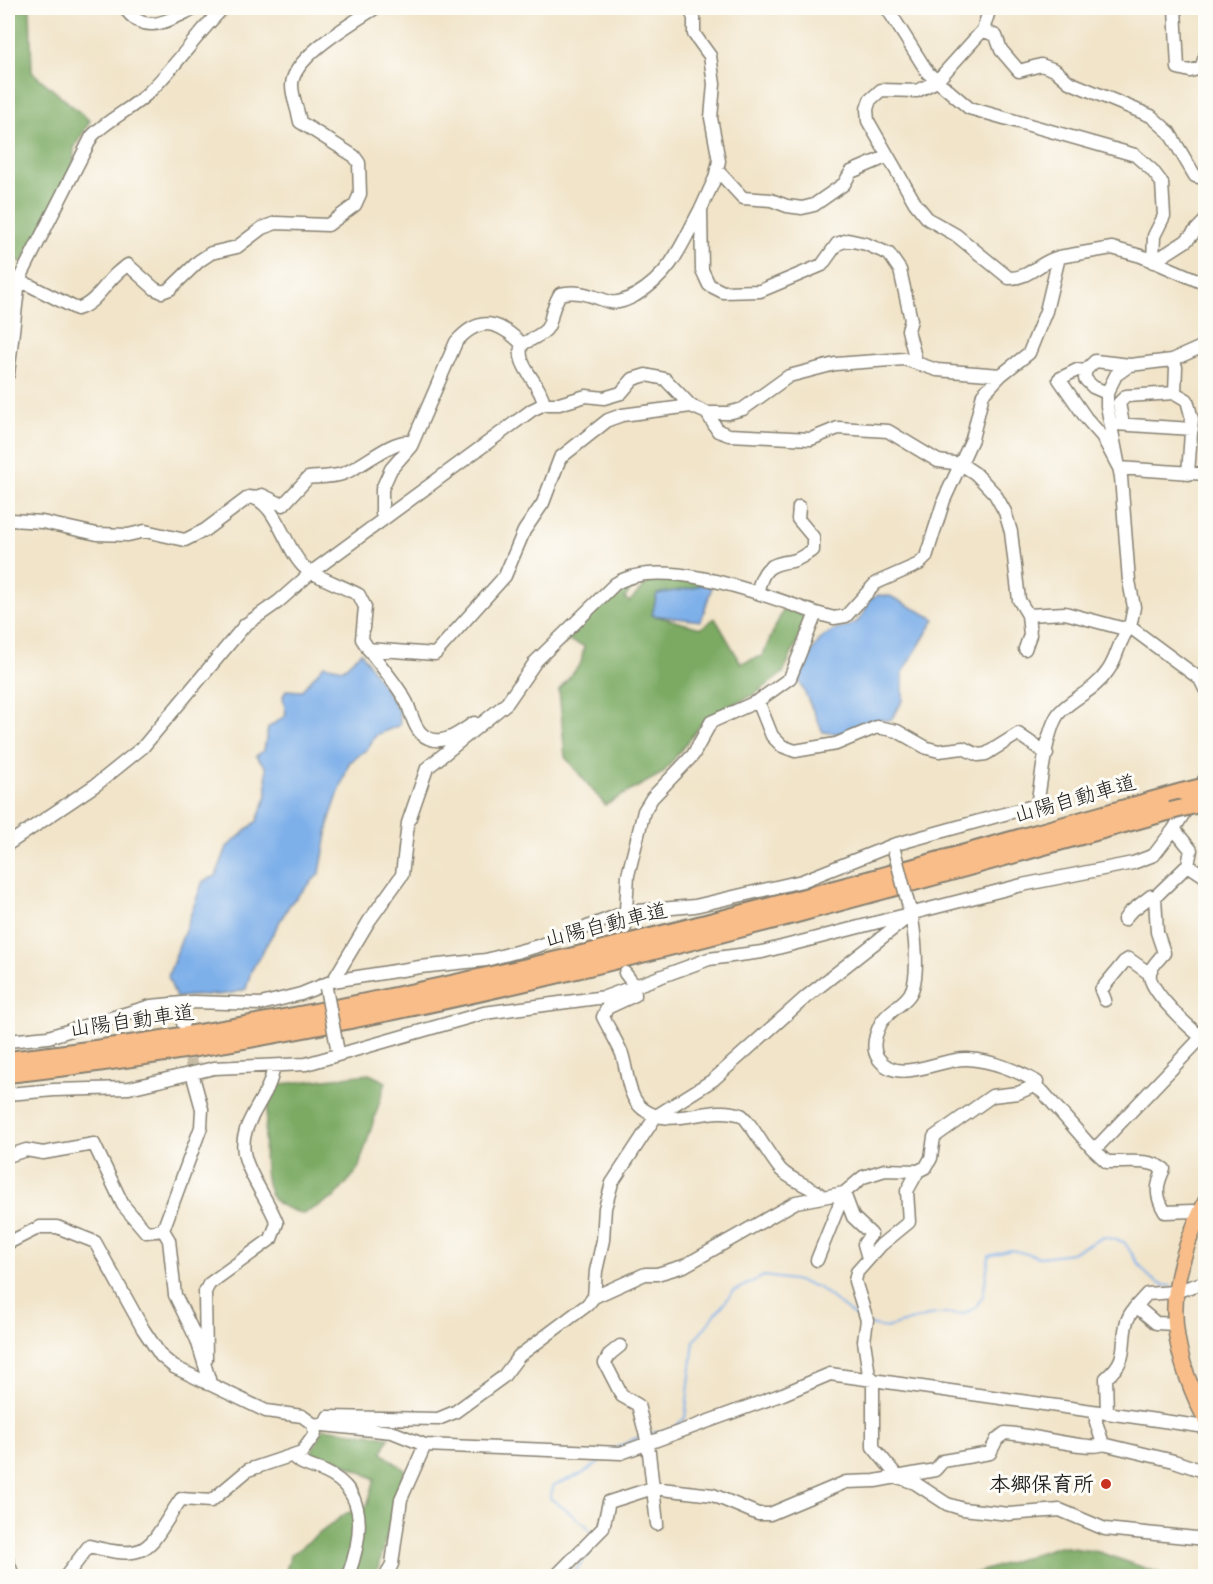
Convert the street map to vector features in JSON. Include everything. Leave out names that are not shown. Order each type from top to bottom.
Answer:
[{"type":"highway","name":"山陽自動車道","points":[[8,1060],[112,1047],[293,1018],[516,971],[759,909],[1206,786]]},
{"type":"highway","name":"山陽自動車道","points":[[8,1074],[217,1047],[508,988],[773,921],[1206,802]]},
{"type":"main road","points":[[1203,1210],[1178,1269],[1174,1292],[1174,1324],[1181,1363],[1206,1420]]},
{"type":"street","points":[[125,8],[128,13],[143,22],[165,23],[195,8]]},
{"type":"street","points":[[8,374],[19,280],[92,136],[102,125],[150,92],[196,35],[223,8]]},
{"type":"street","points":[[19,280],[77,309],[90,305],[120,269],[128,265],[155,289],[162,292],[171,289],[199,261],[211,253],[237,247],[262,228],[276,223],[328,225],[355,205],[360,194],[359,163],[354,156],[300,122],[292,84],[298,70],[323,42],[375,8]]},
{"type":"street","points":[[522,344],[546,333],[554,318],[553,307],[560,294],[571,291],[600,296],[611,302],[626,301],[657,282],[675,257],[701,209],[719,161],[711,118],[714,84],[710,56],[694,34],[694,18],[689,8]]},
{"type":"street","points":[[887,8],[928,73],[969,108],[1057,131],[1135,155],[1152,170],[1162,183],[1164,216],[1154,236],[1153,262]]},
{"type":"street","points":[[990,8],[983,30],[937,81],[917,91],[881,90],[870,100],[867,109],[868,122],[886,157],[927,219],[956,235],[1009,278],[1020,279],[1047,260],[1112,248],[1206,284]]},
{"type":"street","points":[[1174,8],[1178,68],[1190,71],[1201,68],[1206,54]]},
{"type":"street","points":[[983,30],[996,36],[1001,50],[1019,71],[1041,64],[1055,70],[1069,82],[1152,116],[1169,132],[1195,176],[1206,179]]},
{"type":"street","points":[[717,170],[743,198],[771,200],[787,206],[802,208],[814,205],[844,184],[851,172],[886,157]]},
{"type":"street","points":[[701,209],[702,270],[709,285],[723,292],[760,291],[822,265],[837,244],[848,240],[866,244],[889,254],[900,270],[911,320],[908,330],[916,361]]},
{"type":"street","points":[[1153,262],[1186,241],[1206,220]]},
{"type":"street","points":[[338,1051],[328,984],[402,875],[408,823],[427,768],[480,728],[507,703],[536,661],[615,584],[628,576],[639,573],[710,579],[834,618],[846,616],[876,583],[919,564],[926,557],[944,500],[972,439],[983,394],[1001,375],[1029,353],[1046,311],[1059,257]]},
{"type":"street","points":[[384,518],[382,489],[391,469],[411,446],[456,342],[466,331],[478,324],[494,324],[510,333],[522,344]]},
{"type":"street","points":[[522,344],[521,360],[543,393],[544,404]]},
{"type":"street","points":[[1119,422],[1107,393],[1093,387],[1084,379],[1085,371],[1095,361],[1130,365],[1172,360],[1206,345]]},
{"type":"street","points":[[8,844],[97,784],[143,747],[245,624],[278,602],[313,571],[384,518],[532,410],[544,404],[559,404],[586,396],[604,398],[621,393],[633,379],[646,375],[665,380],[691,406],[707,413],[728,413],[743,409],[789,376],[835,364],[904,359],[916,361],[937,370],[1001,375]]},
{"type":"street","points":[[1172,360],[1176,367],[1175,393]]},
{"type":"street","points":[[1107,393],[1116,375],[1130,365]]},
{"type":"street","points":[[1085,371],[1077,370],[1059,379],[1086,418],[1102,436],[1119,468]]},
{"type":"street","points":[[8,1041],[48,1037],[151,1006],[261,1005],[328,984],[380,972],[486,960],[538,946],[626,912],[695,906],[802,882],[893,847],[1037,806],[1047,754],[1059,712],[1097,684],[1108,672],[1123,635],[1131,627],[1134,607],[1129,581],[1119,468],[1119,403],[1126,396],[1175,393],[1187,400],[1192,429],[1188,474]]},
{"type":"street","points":[[368,648],[435,654],[505,576],[524,531],[543,503],[560,458],[608,420],[622,415],[691,406]]},
{"type":"street","points":[[707,413],[718,431],[729,435],[811,439],[838,428],[888,431],[939,460],[961,464],[976,474],[995,494],[1005,512],[1011,532],[1019,600],[1028,615],[1030,635],[1025,649]]},
{"type":"street","points":[[1119,422],[1192,429]]},
{"type":"street","points":[[255,498],[262,495],[283,505],[308,478],[341,474],[379,455],[399,441],[407,442],[411,446]]},
{"type":"street","points":[[1119,468],[1206,474]]},
{"type":"street","points":[[8,522],[11,520],[42,522],[97,534],[128,536],[145,531],[185,540],[205,530],[249,497],[255,498],[266,505],[305,568],[359,595],[365,607],[362,639],[406,701],[420,733],[427,738],[448,739],[474,723],[480,728]]},
{"type":"street","points":[[757,593],[768,567],[779,561],[794,561],[813,550],[813,537],[798,519],[799,507]]},
{"type":"street","points":[[1028,615],[1065,613],[1121,628],[1131,627],[1200,679],[1206,691]]},
{"type":"street","points":[[625,928],[628,875],[644,811],[652,798],[693,755],[711,722],[758,701],[774,692],[790,678],[816,614]]},
{"type":"street","points":[[758,701],[772,736],[782,746],[795,751],[836,744],[877,727],[897,731],[927,748],[963,748],[978,755],[986,754],[1018,734],[1047,754]]},
{"type":"street","points":[[8,1094],[54,1089],[129,1088],[214,1068],[306,1064],[338,1051],[484,1013],[605,997],[634,984],[709,959],[762,952],[910,910],[1065,875],[1133,863],[1154,855],[1174,829],[1206,777]]},
{"type":"street","points":[[1124,920],[1129,913],[1151,896],[1155,897],[1188,865],[1191,850],[1174,829]]},
{"type":"street","points":[[893,847],[910,910],[915,984],[909,996],[885,1016],[874,1042],[875,1054],[882,1063],[895,1070],[907,1071],[966,1059],[1004,1065],[1037,1082],[1035,1086]]},
{"type":"street","points":[[1188,865],[1206,877]]},
{"type":"street","points":[[1092,1148],[1100,1144],[1203,1039],[1170,1009],[1150,981],[1150,974],[1164,953],[1157,932],[1155,897]]},
{"type":"street","points":[[594,1297],[596,1271],[603,1240],[605,1208],[612,1183],[656,1116],[713,1080],[806,997],[910,910]]},
{"type":"street","points":[[1105,1000],[1101,990],[1129,959],[1150,974]]},
{"type":"street","points":[[625,973],[634,984],[636,995],[607,1008],[603,1017],[621,1053],[634,1099],[643,1109],[656,1116],[685,1118],[706,1111],[741,1115],[750,1122],[758,1139],[781,1170],[795,1183],[819,1192],[822,1197]]},
{"type":"street","points":[[182,1004],[183,1023]]},
{"type":"street","points":[[204,1361],[206,1359],[205,1292],[209,1284],[271,1239],[277,1223],[244,1156],[249,1124],[273,1078],[273,1066]]},
{"type":"street","points":[[163,1230],[201,1127],[202,1109],[194,1080]]},
{"type":"street","points":[[1035,1086],[1107,1162],[1131,1161],[1164,1169],[1157,1182],[1157,1190],[1159,1202],[1165,1212],[1203,1210]]},
{"type":"street","points":[[817,1260],[844,1193],[863,1177],[885,1170],[918,1171],[926,1167],[931,1158],[934,1137],[992,1096],[1018,1093],[1035,1086]]},
{"type":"street","points":[[8,1156],[26,1150],[43,1153],[94,1144],[123,1205],[146,1232],[163,1230]]},
{"type":"street","points":[[918,1171],[908,1191],[909,1222],[868,1258],[857,1272],[855,1281],[867,1320],[864,1341],[869,1375],[873,1379],[873,1447],[898,1477],[915,1483],[947,1504],[963,1509],[1009,1514],[1060,1510],[1105,1529],[1206,1539]]},
{"type":"street","points":[[66,1576],[89,1546],[113,1553],[138,1554],[151,1547],[181,1500],[211,1501],[248,1470],[302,1452],[319,1425],[328,1417],[438,1419],[455,1412],[503,1377],[519,1356],[594,1297],[645,1274],[657,1274],[684,1266],[796,1202],[844,1193]]},
{"type":"street","points":[[844,1193],[853,1217],[871,1234],[864,1244],[868,1258]]},
{"type":"street","points":[[8,1243],[40,1227],[57,1227],[95,1242],[161,1356],[174,1367],[208,1384],[266,1411],[302,1416],[319,1425],[392,1432],[425,1445],[621,1453],[783,1395],[830,1374],[1206,1427]]},
{"type":"street","points":[[163,1230],[169,1240],[175,1295],[197,1340],[209,1379],[208,1384]]},
{"type":"street","points":[[1103,1444],[1096,1422],[1102,1413],[1106,1378],[1119,1365],[1126,1323],[1136,1306],[1147,1294],[1174,1292],[1206,1282]]},
{"type":"street","points":[[1136,1306],[1156,1323],[1174,1324]]},
{"type":"street","points":[[620,1346],[610,1354],[606,1363],[622,1396],[638,1405],[648,1444],[657,1524]]},
{"type":"street","points":[[556,1576],[603,1528],[609,1502],[653,1488],[713,1495],[758,1514],[770,1514],[846,1482],[875,1481],[935,1470],[943,1461],[990,1454],[997,1439],[1005,1433],[1071,1442],[1088,1448],[1099,1447],[1103,1444],[1174,1461],[1206,1472]]},
{"type":"street","points":[[386,1576],[392,1564],[401,1499],[425,1445]]},
{"type":"street","points":[[292,1456],[345,1485],[356,1500],[360,1544],[348,1576]]},
{"type":"street","points":[[8,1562],[13,1576]]},
{"type":"green space","points":[[8,8],[30,8],[32,72],[90,121],[74,148],[73,176],[22,262],[9,260],[8,264]]},
{"type":"green space","points":[[653,577],[705,582],[694,588],[657,594],[652,615],[701,628],[715,618],[741,663],[762,656],[784,608],[809,616],[783,673],[755,694],[707,717],[663,773],[605,805],[565,757],[559,690],[581,663],[584,646],[569,641],[563,645],[563,643],[607,595],[628,582],[637,580],[625,598],[629,602]]},
{"type":"green space","points":[[369,1074],[386,1082],[358,1170],[334,1198],[303,1214],[280,1205],[274,1200],[269,1190],[264,1144],[273,1085]]},
{"type":"green space","points":[[324,1428],[389,1437],[382,1453],[405,1470],[376,1576],[284,1576],[291,1555],[345,1514],[367,1506],[375,1479],[334,1458],[308,1458]]},
{"type":"green space","points":[[1059,1546],[1099,1552],[1168,1576],[967,1576]]},
{"type":"water","points":[[705,582],[712,587],[701,621],[652,615],[657,594],[694,588]]},
{"type":"water","points":[[878,595],[890,596],[935,619],[903,672],[903,700],[891,720],[868,720],[854,731],[823,732],[798,678],[820,640],[835,630],[854,624],[865,612],[869,600]]},
{"type":"water","points":[[361,652],[399,711],[400,725],[376,735],[367,749],[349,763],[330,818],[320,873],[290,904],[251,971],[246,989],[229,994],[176,998],[168,976],[203,881],[216,876],[227,847],[257,821],[267,795],[266,767],[256,756],[264,750],[268,728],[286,715],[283,696],[286,690],[301,691],[324,665],[343,669]]},
{"type":"waterway","points":[[870,1325],[885,1328],[935,1314],[963,1314],[975,1308],[983,1296],[989,1256],[1011,1250],[1040,1257],[1071,1253],[1104,1237],[1124,1242],[1149,1276],[1156,1282],[1171,1286]]},
{"type":"waterway","points":[[649,1434],[672,1429],[685,1418],[694,1341],[734,1291],[764,1276],[793,1280],[818,1287],[862,1322]]},
{"type":"waterway","points":[[614,1449],[641,1436]]},
{"type":"waterway","points":[[592,1534],[586,1525],[550,1498],[554,1485],[584,1473],[606,1457]]},
{"type":"waterway","points":[[563,1576],[571,1575],[591,1549]]},
{"type":"tunnel","points":[[187,1042],[194,1080]]},
{"type":"place","name":"本郷保育所","points":[[1106,1484]]}]
